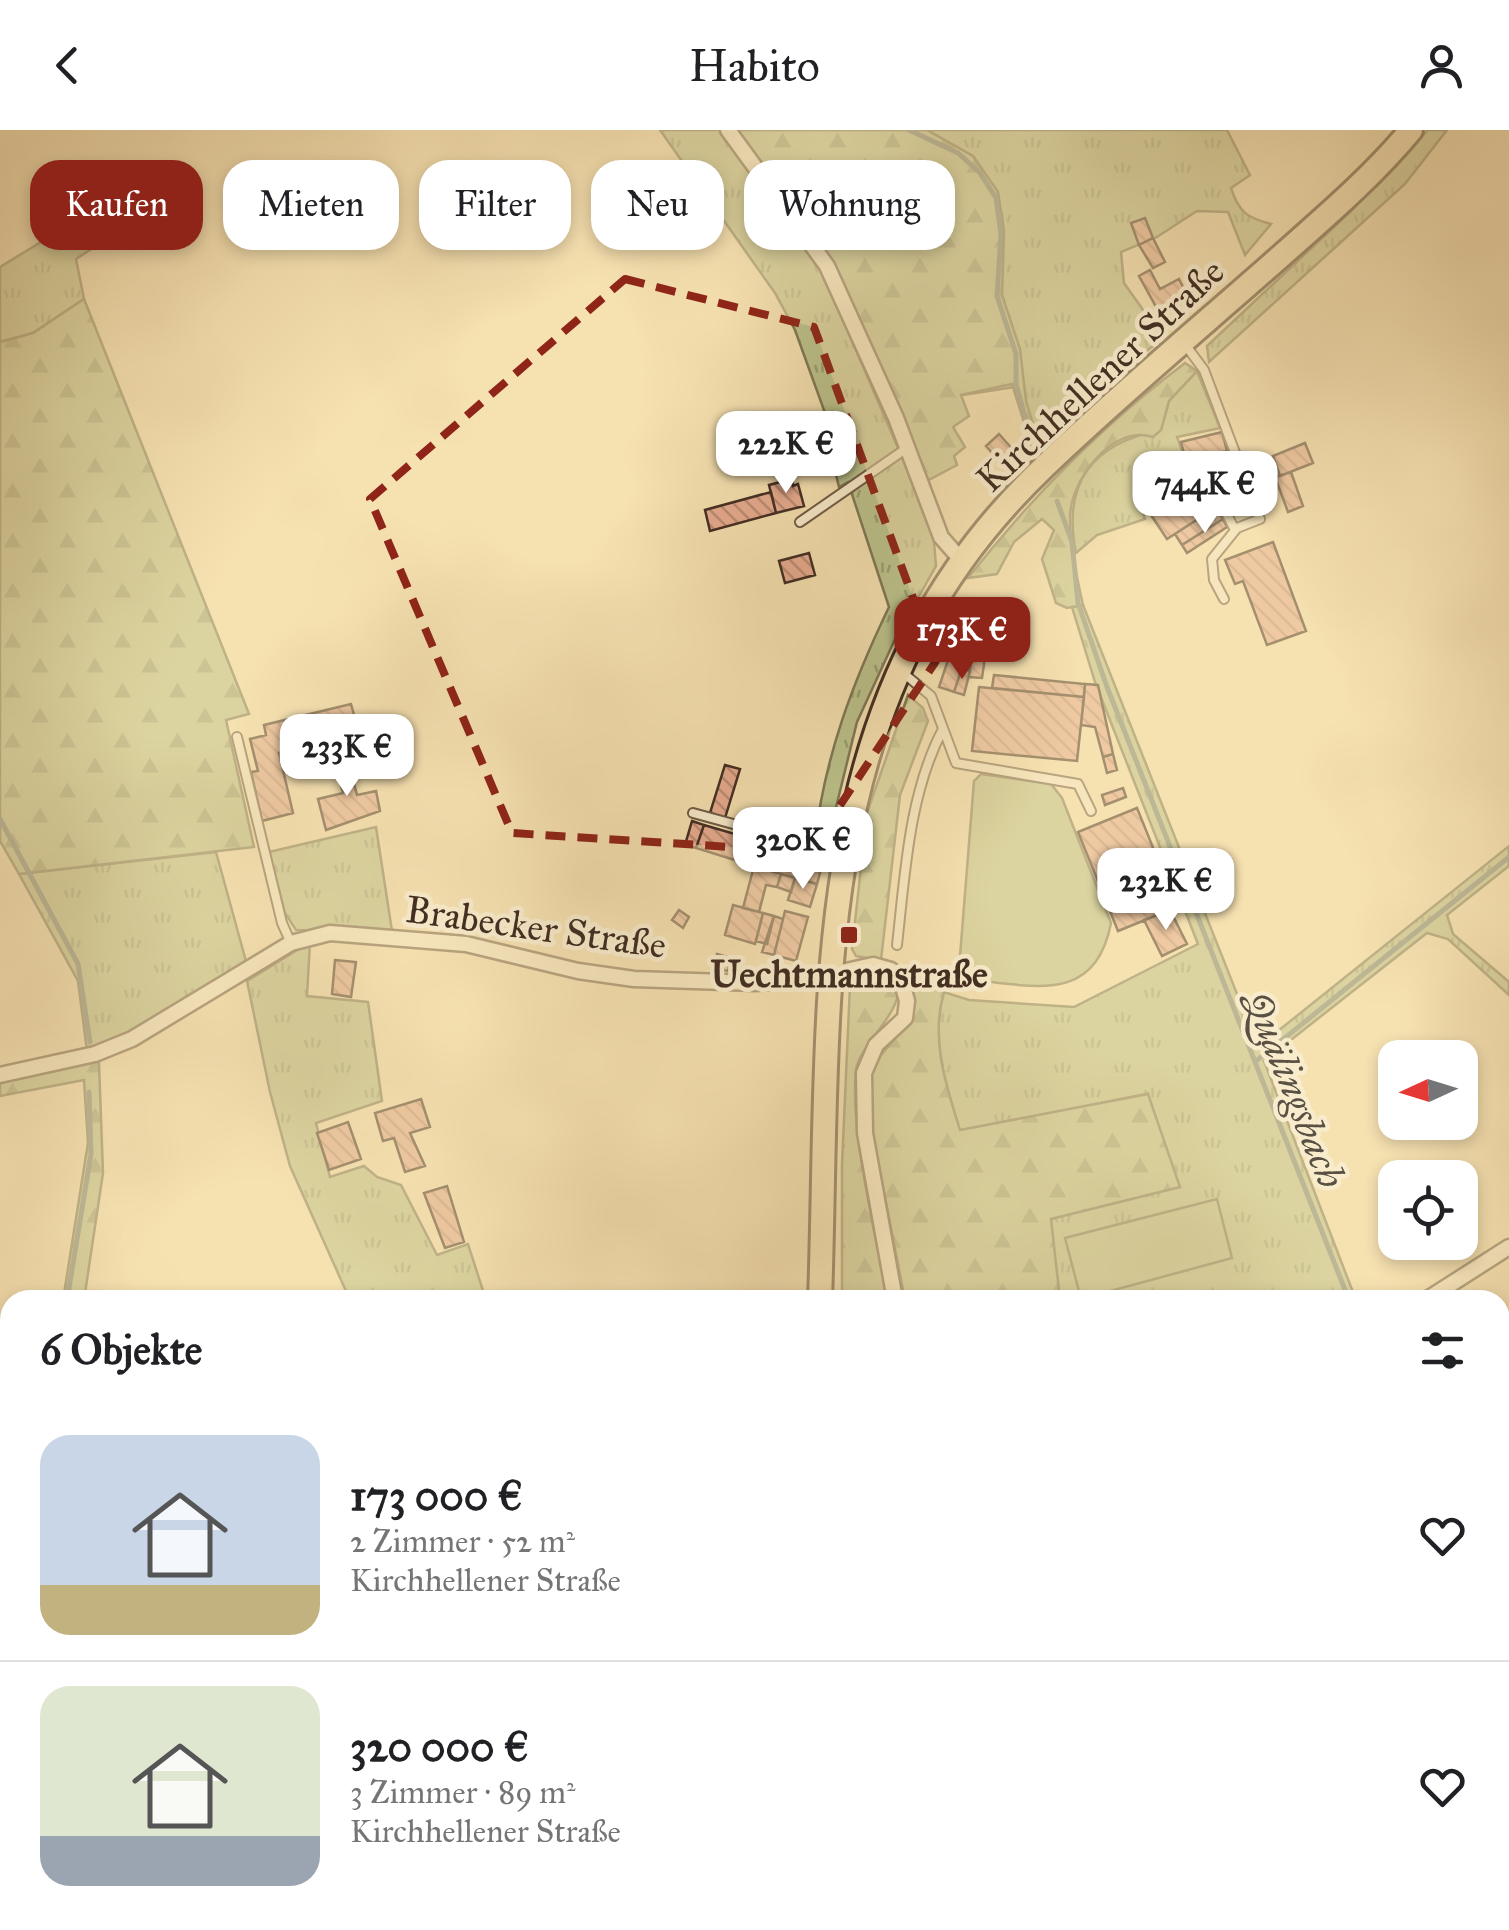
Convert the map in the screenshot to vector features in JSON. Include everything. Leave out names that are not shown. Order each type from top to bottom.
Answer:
[{"type":"main road","name":"Kirchhellener Straße","points":[[820,1290],[832,972],[843,854],[864,755],[899,669],[962,561],[1044,467],[1338,206],[1411,130]]},
{"type":"street","points":[[728,130],[827,266],[942,537],[962,561]]},
{"type":"street","name":"Brabecker Straße","points":[[0,1074],[94,1054],[132,1039],[291,943],[330,933],[466,944],[578,971],[634,979],[755,983],[804,980],[855,965],[891,970],[902,983],[907,1001],[905,1018],[876,1045],[864,1073],[865,1133],[893,1290]]},
{"type":"street","points":[[1442,1290],[1509,1247]]},
{"type":"lane","points":[[1184,342],[1203,368],[1260,519],[1235,530],[1212,559],[1214,580],[1224,599]]},
{"type":"lane","points":[[800,522],[907,448]]},
{"type":"lane","points":[[1235,530],[1212,486],[1242,473]]},
{"type":"lane","points":[[899,669],[931,696],[956,763],[1078,784],[1091,811]]},
{"type":"lane","points":[[897,946],[909,840],[930,753],[943,729]]},
{"type":"lane","points":[[237,737],[282,923],[291,943]]},
{"type":"lane","points":[[694,813],[843,854]]},
{"type":"highlighted area","points":[[625,279],[814,327],[936,661],[809,852],[512,833],[370,499]]},
{"type":"green space","points":[[660,130],[720,130],[744,163],[744,249],[724,221],[724,160],[681,160]]},
{"type":"green space","points":[[736,130],[927,130],[973,156],[998,192],[1004,231],[1002,295],[1020,349],[1026,401],[1037,437],[1030,441],[1012,384],[961,395],[969,416],[953,427],[965,447],[954,456],[957,465],[925,482],[832,263],[823,250],[955,250],[955,160],[758,160]]},
{"type":"green space","points":[[741,130],[1227,130],[1250,175],[1231,188],[1237,203],[1245,213],[1271,224],[1245,255],[1228,212],[1197,211],[1157,237],[1121,252],[1124,283],[1163,338],[1129,365],[1124,360],[1031,444],[1021,386],[899,405],[810,250],[955,250],[955,160],[758,160]]},
{"type":"green space","points":[[1428,130],[1447,130],[1405,184],[1209,362],[1207,346],[1351,211]]},
{"type":"green space","points":[[30,249],[90,250],[76,259],[84,299],[33,333],[0,342],[0,267]]},
{"type":"green space","points":[[745,250],[808,250],[821,268],[933,530],[936,566],[896,637],[857,722],[827,844],[815,840],[833,750],[852,692],[889,607],[848,482],[839,487],[827,437],[833,435],[795,330]]},
{"type":"green space","points":[[84,299],[249,714],[226,720],[254,847],[19,874],[0,841],[0,342],[33,333]]},
{"type":"green space","points":[[1185,363],[1197,371],[1169,401],[1161,430],[1153,437],[1137,435],[1108,447],[1095,459],[1077,489],[1070,529],[1083,605],[1067,608],[1056,603],[1042,559],[1054,530],[1042,519],[1014,542],[997,574],[968,578],[1069,464]]},
{"type":"green space","points":[[1197,371],[1220,428],[1177,437],[1189,470],[1139,503],[1145,519],[1097,535],[1076,553],[1074,506],[1087,470],[1116,445],[1161,430],[1169,401]]},
{"type":"green space","points":[[1083,605],[1258,1047],[1509,846],[1509,866],[1447,915],[1453,934],[1509,982],[1509,995],[1448,939],[1427,933],[1264,1061],[1352,1290],[1059,1290],[1050,1219],[1147,1094],[960,1131],[939,1044],[944,992],[969,1000],[1074,1007],[1198,944],[1095,682],[1072,607]]},
{"type":"green space","points":[[908,695],[923,708],[928,721],[900,795],[881,960],[856,956],[852,949],[867,813]]},
{"type":"green space","points":[[981,774],[1051,784],[1062,798],[1111,923],[1103,948],[1092,966],[1078,978],[1042,986],[975,980],[960,956],[974,781]]},
{"type":"green space","points":[[376,827],[392,931],[296,930],[285,913],[269,852]]},
{"type":"green space","points":[[216,852],[247,965],[119,1039],[87,1051],[78,981],[19,874]]},
{"type":"green space","points":[[310,942],[307,996],[368,1002],[382,1101],[316,1123],[330,1177],[364,1166],[377,1177],[401,1185],[437,1255],[468,1244],[483,1290],[346,1290],[290,1166],[247,981]]},
{"type":"green space","points":[[867,971],[888,977],[897,987],[897,999],[890,1013],[860,1057],[855,1095],[860,1153],[885,1290],[842,1290],[842,1165],[850,985],[858,974]]},
{"type":"green space","points":[[907,972],[944,992],[939,1044],[960,1130],[1148,1094],[1180,1187],[1051,1219],[1059,1290],[903,1290],[869,1116],[871,1067],[913,1017],[914,995]]},
{"type":"green space","points":[[95,1060],[99,1063],[103,1173],[85,1290],[65,1290],[88,1143],[84,1080],[0,1096],[0,1080]]},
{"type":"green space","points":[[1217,1199],[1232,1258],[1114,1290],[1079,1290],[1065,1238]]},
{"type":"building","points":[[1145,218],[1153,238],[1139,245],[1131,223]]},
{"type":"building","points":[[1153,238],[1165,262],[1153,268],[1139,245]]},
{"type":"building","points":[[1150,270],[1160,289],[1179,279],[1189,299],[1160,314],[1139,276]]},
{"type":"building","points":[[1222,432],[1227,451],[1186,461],[1181,442]]},
{"type":"building","points":[[999,434],[1023,461],[1010,473],[986,446]]},
{"type":"building","points":[[1305,443],[1313,463],[1280,476],[1273,456]]},
{"type":"building","points":[[1227,451],[1230,462],[1208,468],[1206,456]]},
{"type":"building","points":[[1291,472],[1303,506],[1288,512],[1275,477]]},
{"type":"building","points":[[1196,478],[1215,508],[1167,539],[1151,515],[1182,495],[1179,490]]},
{"type":"building","points":[[792,479],[793,486],[798,484],[804,506],[776,513],[769,485]]},
{"type":"building","points":[[771,492],[776,513],[710,531],[705,510]]},
{"type":"building","points":[[1215,508],[1223,519],[1182,545],[1175,534]]},
{"type":"building","points":[[1223,519],[1227,527],[1187,553],[1182,545]]},
{"type":"building","points":[[1273,542],[1306,631],[1267,645],[1243,581],[1235,584],[1225,560]]},
{"type":"building","points":[[809,553],[815,575],[785,583],[779,561]]},
{"type":"building","points":[[948,613],[975,623],[972,644],[968,643],[964,656],[951,651],[949,658],[936,646]]},
{"type":"building","points":[[975,623],[993,629],[985,658],[965,655],[968,643],[972,644]]},
{"type":"building","points":[[951,651],[971,657],[970,671],[962,668],[954,692],[939,687]]},
{"type":"building","points":[[971,657],[985,658],[982,678],[969,677]]},
{"type":"building","points":[[962,668],[970,671],[964,695],[954,692]]},
{"type":"building","points":[[994,675],[1085,684],[1084,697],[992,688]]},
{"type":"building","points":[[1085,684],[1098,685],[1113,754],[1103,757],[1095,727],[1081,725]]},
{"type":"building","points":[[979,687],[1084,697],[1077,761],[972,751]]},
{"type":"building","points":[[351,704],[356,722],[363,720],[366,732],[279,753],[293,813],[262,821],[251,772],[258,771],[250,739],[266,735],[264,725]]},
{"type":"building","points":[[397,739],[403,763],[377,769],[372,746]]},
{"type":"building","points":[[346,753],[357,795],[376,791],[380,811],[326,830],[318,799],[343,793],[333,756]]},
{"type":"building","points":[[1113,754],[1117,770],[1107,773],[1103,757]]},
{"type":"building","points":[[725,765],[740,769],[725,818],[710,813]]},
{"type":"building","points":[[1123,788],[1126,797],[1105,805],[1102,795]]},
{"type":"building","points":[[1137,808],[1177,907],[1118,931],[1078,832]]},
{"type":"building","points":[[692,821],[704,825],[696,848],[685,845]]},
{"type":"building","points":[[704,825],[752,839],[744,863],[696,848]]},
{"type":"building","points":[[748,850],[800,863],[795,878],[744,863]]},
{"type":"building","points":[[802,856],[823,862],[817,884],[795,878]]},
{"type":"building","points":[[754,866],[781,874],[777,887],[766,885],[759,912],[743,908]]},
{"type":"building","points":[[781,874],[795,878],[791,892],[777,887]]},
{"type":"building","points":[[795,878],[817,884],[810,907],[788,900]]},
{"type":"building","points":[[733,905],[763,913],[755,944],[725,935]]},
{"type":"building","points":[[679,910],[689,917],[683,928],[672,920]]},
{"type":"building","points":[[1170,910],[1187,944],[1162,956],[1144,920]]},
{"type":"building","points":[[785,911],[808,917],[796,961],[774,955]]},
{"type":"building","points":[[763,913],[774,916],[767,944],[756,941]]},
{"type":"building","points":[[774,916],[783,919],[774,955],[762,952]]},
{"type":"building","points":[[717,954],[731,958],[728,971],[714,968]]},
{"type":"building","points":[[335,960],[356,962],[351,997],[332,994]]},
{"type":"building","points":[[421,1099],[430,1127],[410,1133],[425,1166],[405,1172],[394,1138],[383,1141],[375,1113]]},
{"type":"building","points":[[348,1122],[361,1159],[329,1170],[317,1133]]},
{"type":"building","points":[[447,1186],[464,1242],[445,1248],[424,1193]]},
{"type":"waterway","name":"Quälingsbach","points":[[909,130],[958,153],[980,173],[996,198],[1001,234],[997,296],[1016,354],[1016,384],[1030,435]]},
{"type":"waterway","name":"Quälingsbach","points":[[1057,501],[1072,542],[1078,603],[1107,687],[1345,1290]]},
{"type":"waterway","points":[[0,819],[78,964],[90,1042]]},
{"type":"waterway","points":[[1255,1062],[1509,857]]},
{"type":"waterway","points":[[69,1290],[91,1154],[89,1092]]},
{"type":"place","name":"Uechtmannstraße","points":[[849,935]]}]
